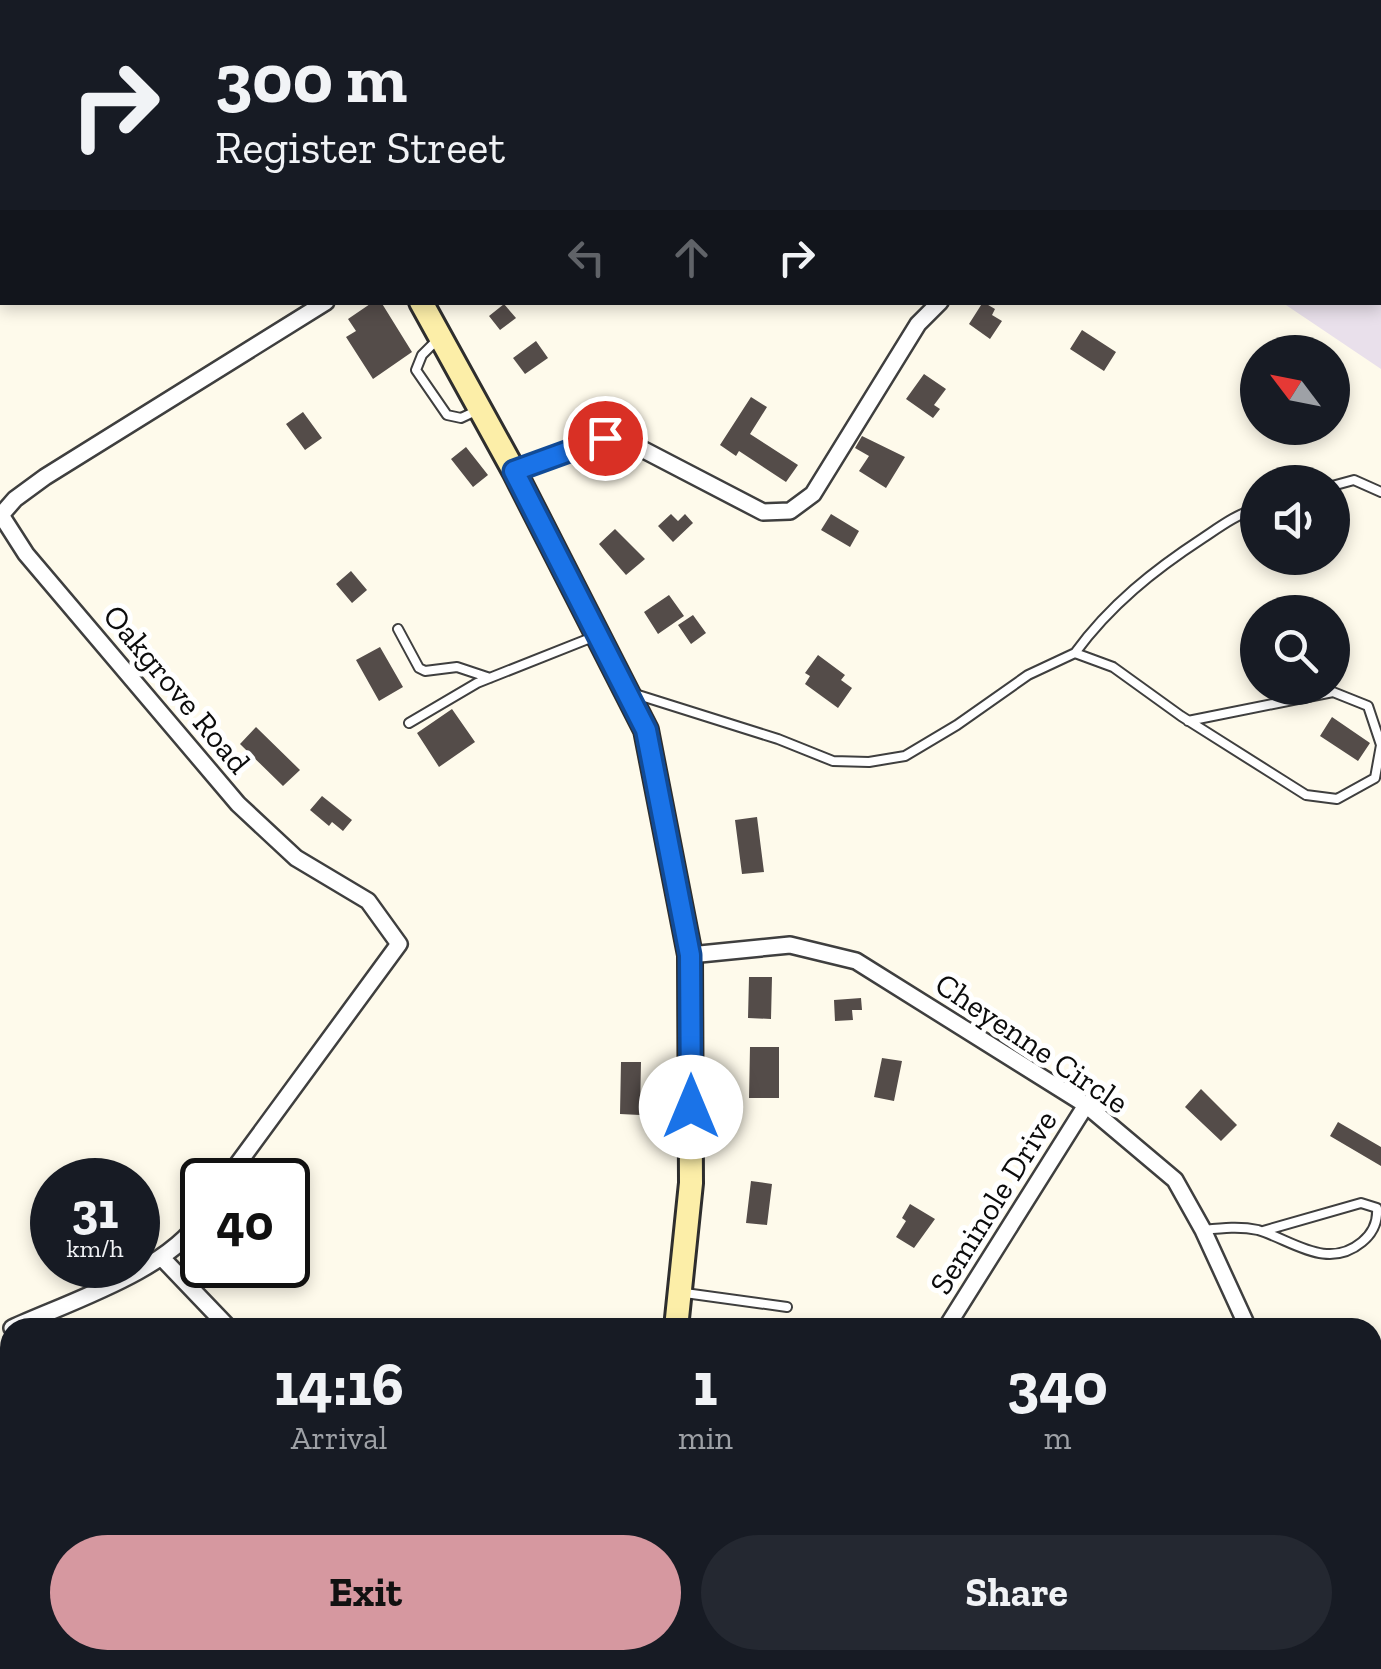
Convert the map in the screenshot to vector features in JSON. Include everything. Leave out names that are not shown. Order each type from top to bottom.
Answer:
[{"type":"street","name":"Oakgrove Road","points":[[242,1158],[399,944],[368,901],[296,858],[238,804],[26,554],[1,516],[14,499],[45,478],[321,305]]},
{"type":"street","points":[[423,305],[514,471],[646,730],[690,955],[692,1183],[677,1318]]},
{"type":"street","points":[[514,471],[605,438],[638,447],[763,512],[790,511],[813,494],[918,324],[937,305]]},
{"type":"street","name":"Cheyenne Circle","points":[[690,955],[790,946],[856,960],[1086,1105],[1175,1180],[1243,1318]]},
{"type":"street","name":"Seminole Drive","points":[[952,1318],[1086,1105]]},
{"type":"street","points":[[33,1318],[163,1259],[180,1244]]},
{"type":"street","points":[[163,1259],[220,1318]]},
{"type":"lane","points":[[440,338],[417,364],[419,378],[447,415],[461,418],[480,410]]},
{"type":"lane","points":[[1350,481],[1381,492]]},
{"type":"lane","points":[[626,691],[832,760],[869,762],[905,756],[1028,675],[1075,653],[1096,623],[1155,570],[1240,513]]},
{"type":"lane","points":[[398,629],[419,668],[425,671],[457,667],[490,678]]},
{"type":"lane","points":[[409,723],[490,678],[597,635]]},
{"type":"lane","points":[[1075,653],[1113,667],[1188,721],[1306,796],[1337,799],[1374,778],[1380,746],[1368,706]]},
{"type":"lane","points":[[1188,721],[1333,692],[1368,706],[1381,700]]},
{"type":"lane","points":[[1203,1230],[1242,1227],[1320,1254],[1343,1253],[1372,1233],[1377,1208],[1361,1203],[1263,1232]]},
{"type":"lane","points":[[680,1292],[787,1307]]},
{"type":"shaded area","points":[[1286,305],[1381,305],[1381,369],[1350,348],[1350,335],[1331,335]]},
{"type":"building","points":[[369,305],[383,305],[412,352],[373,379],[346,337],[356,331],[348,319]]},
{"type":"building","points":[[505,305],[516,318],[500,330],[489,316]]},
{"type":"building","points":[[981,305],[995,309],[992,315],[1002,321],[990,339],[969,324]]},
{"type":"building","points":[[1082,330],[1116,352],[1104,371],[1070,349]]},
{"type":"building","points":[[536,341],[548,358],[525,374],[513,358]]},
{"type":"building","points":[[924,374],[946,389],[934,405],[940,409],[933,418],[906,399]]},
{"type":"building","points":[[751,397],[767,407],[750,434],[798,465],[786,482],[739,451],[736,456],[720,445]]},
{"type":"building","points":[[303,412],[322,438],[305,450],[286,424]]},
{"type":"building","points":[[862,436],[905,457],[886,488],[859,471],[869,456],[855,448]]},
{"type":"building","points":[[466,447],[488,475],[473,487],[451,459]]},
{"type":"building","points":[[671,514],[678,521],[685,514],[693,523],[673,542],[658,526]]},
{"type":"building","points":[[831,514],[859,531],[850,547],[821,530]]},
{"type":"building","points":[[615,529],[645,559],[626,575],[599,544]]},
{"type":"building","points":[[351,571],[367,590],[352,603],[336,584]]},
{"type":"building","points":[[669,595],[684,616],[658,634],[644,612]]},
{"type":"building","points":[[693,615],[706,633],[691,644],[678,625]]},
{"type":"building","points":[[380,647],[403,687],[379,701],[356,660]]},
{"type":"building","points":[[818,655],[845,675],[841,680],[852,688],[838,708],[805,684],[810,676],[805,673]]},
{"type":"building","points":[[452,709],[475,742],[439,767],[417,733]]},
{"type":"building","points":[[1332,717],[1370,743],[1358,761],[1320,736]]},
{"type":"building","points":[[256,727],[300,770],[283,786],[240,744]]},
{"type":"building","points":[[322,796],[352,820],[343,831],[332,822],[329,826],[310,810]]},
{"type":"building","points":[[757,817],[764,872],[742,874],[735,820]]},
{"type":"building","points":[[749,977],[772,977],[771,1019],[748,1018]]},
{"type":"building","points":[[861,998],[862,1010],[852,1010],[853,1020],[835,1021],[834,1000]]},
{"type":"building","points":[[750,1047],[779,1047],[779,1098],[749,1098]]},
{"type":"building","points":[[882,1058],[902,1061],[894,1101],[874,1097]]},
{"type":"building","points":[[621,1062],[641,1062],[640,1115],[620,1114]]},
{"type":"building","points":[[1201,1089],[1237,1125],[1221,1141],[1185,1107]]},
{"type":"building","points":[[1338,1122],[1381,1147],[1381,1166],[1330,1136]]},
{"type":"building","points":[[751,1181],[772,1184],[767,1225],[746,1223]]},
{"type":"building","points":[[910,1204],[935,1219],[914,1248],[896,1237]]},
{"type":"route","points":[[605,438],[514,471],[646,730],[690,955],[691,1107]]}]
